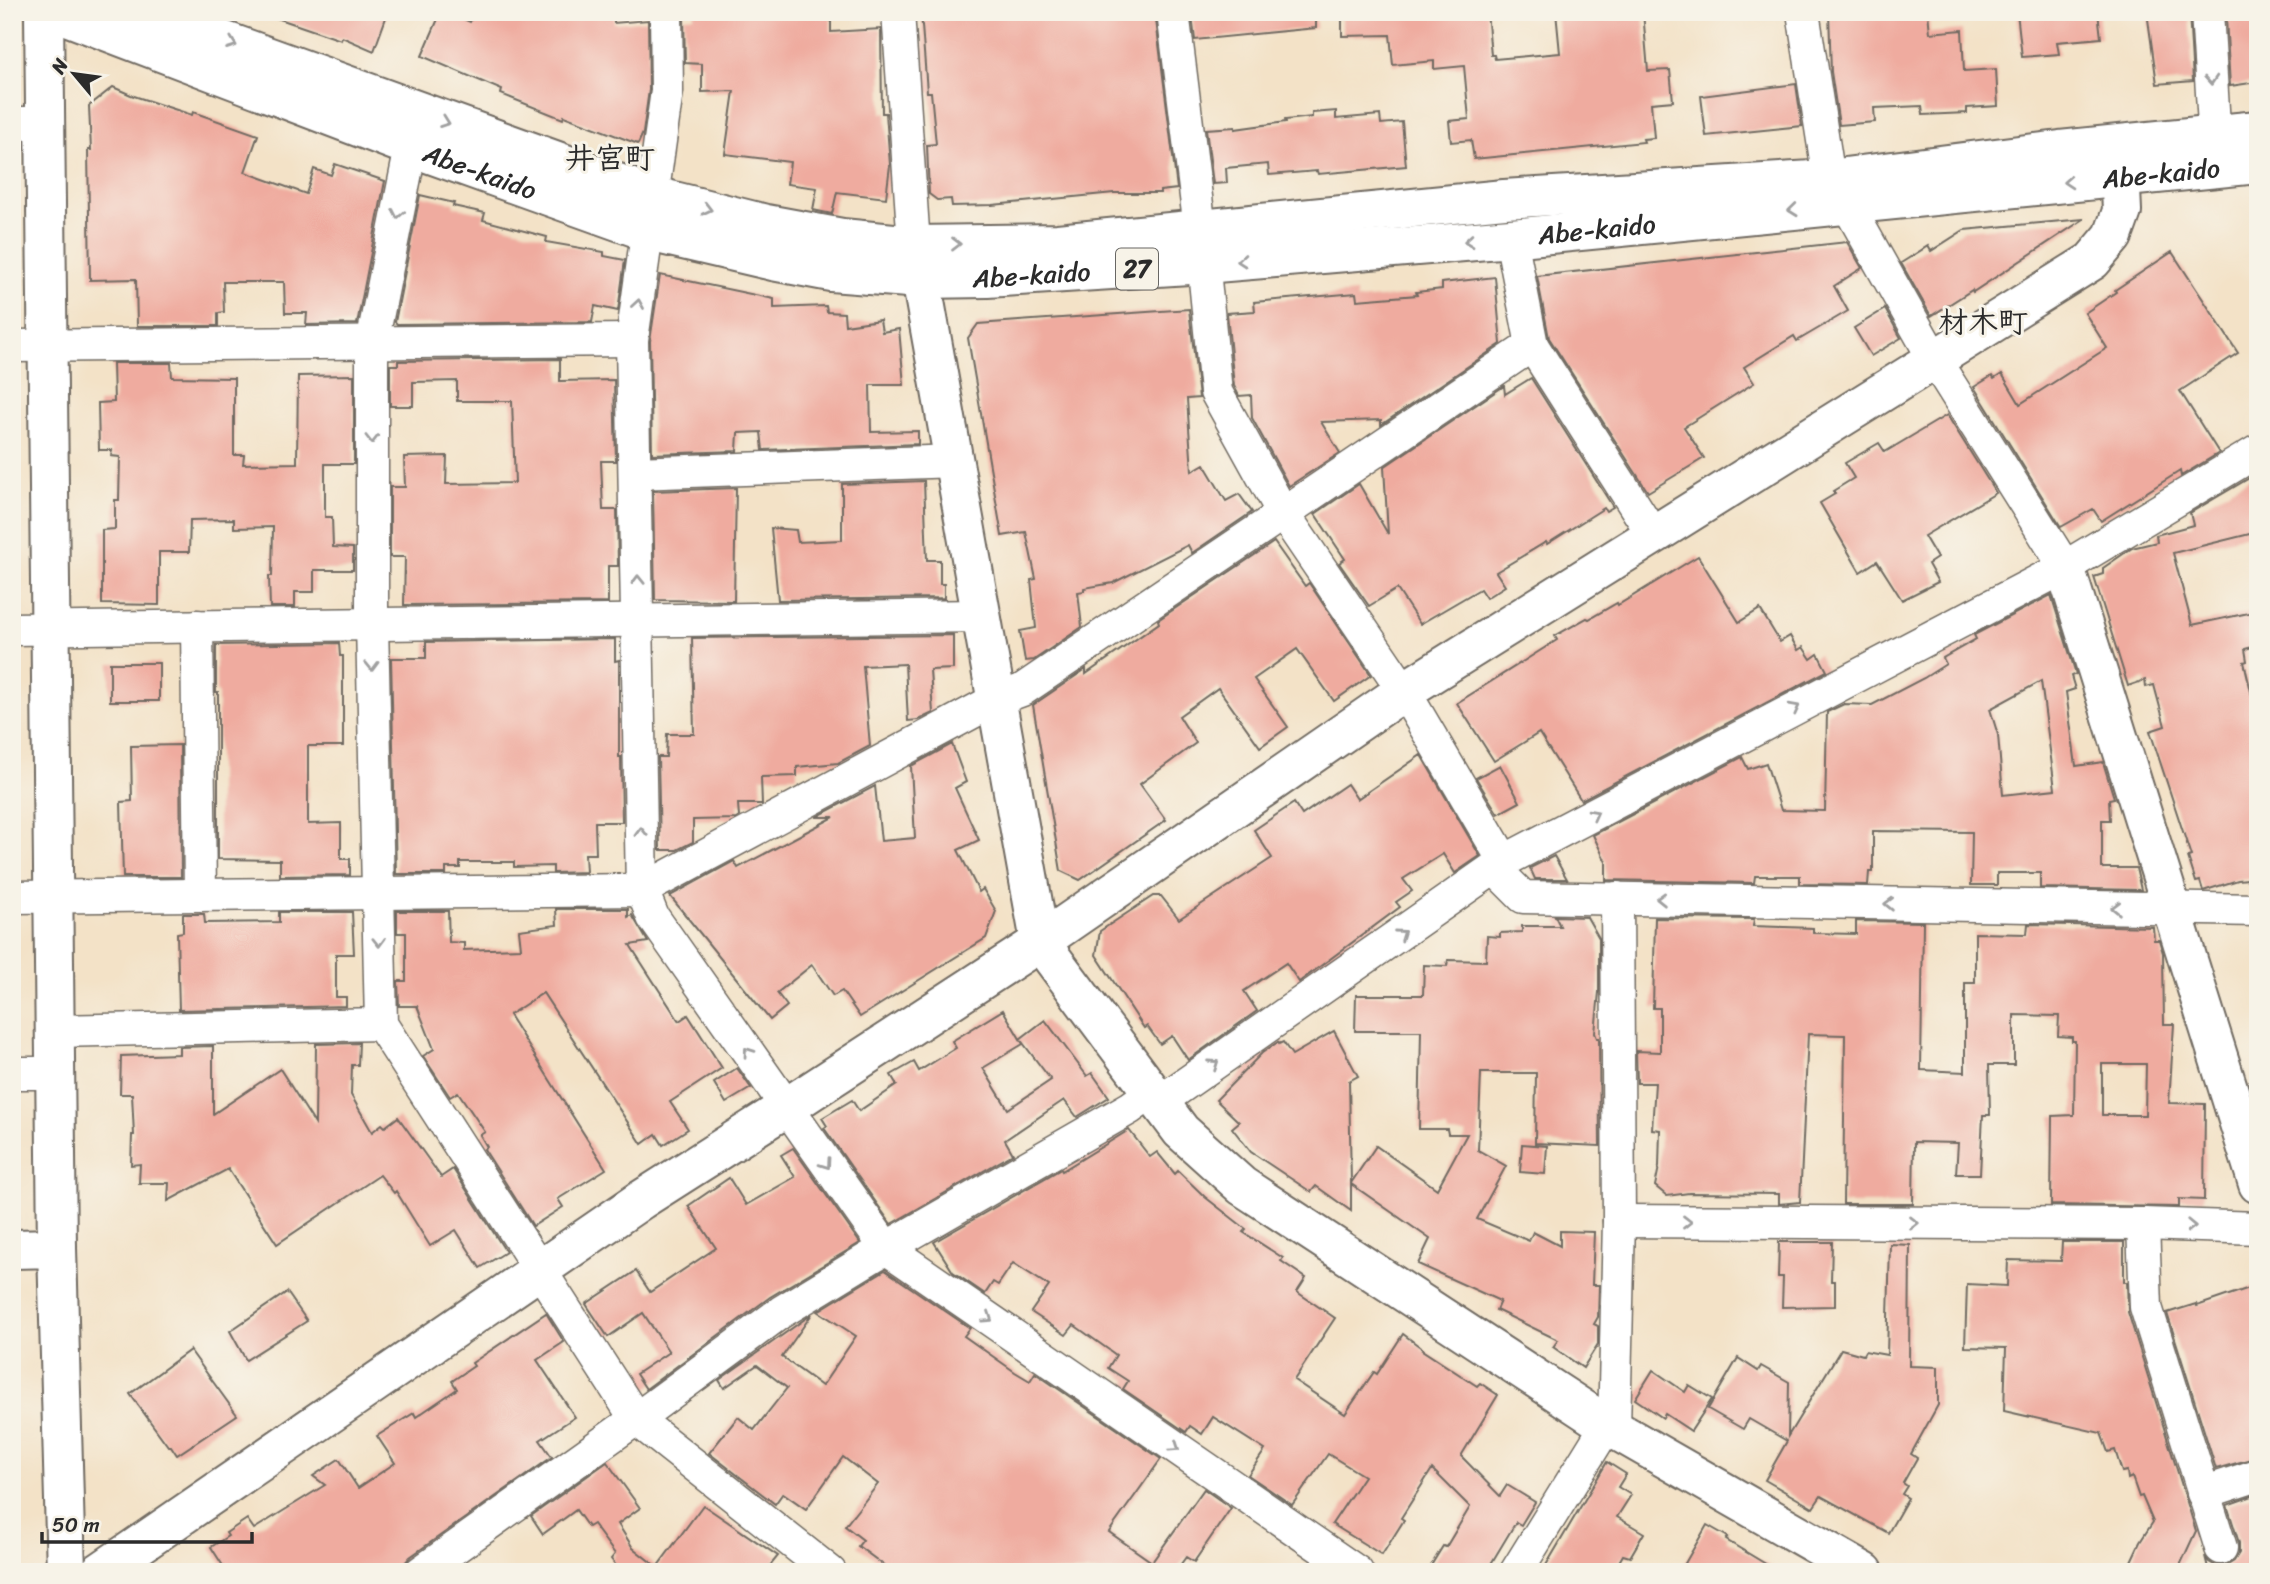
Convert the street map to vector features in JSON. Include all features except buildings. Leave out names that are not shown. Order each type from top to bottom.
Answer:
[{"type":"street","points":[[44,12],[29,123],[30,346],[51,628],[57,1248],[65,1572]]},
{"type":"street","name":"Abe-kaido","points":[[57,12],[411,147],[651,214]]},
{"type":"street","name":"Abe-kaido","points":[[145,12],[760,259],[831,272],[917,262],[988,278],[1504,199],[1838,192],[2060,182],[2120,161],[2215,152],[2258,164]]},
{"type":"street","points":[[666,12],[667,91],[632,340],[642,890],[653,917],[886,1248],[1357,1572]]},
{"type":"street","points":[[898,12],[917,262],[1040,942],[1181,1132],[1242,1186],[1610,1427],[1864,1572]]},
{"type":"street","points":[[1173,12],[1202,246],[1216,392],[1283,513],[1404,691],[1499,865],[1523,897],[2258,910]]},
{"type":"street","points":[[1803,12],[1838,192],[1934,359],[2065,567],[2258,1184]]},
{"type":"street","points":[[2207,12],[2215,152]]},
{"type":"street","name":"Abe-kaido","points":[[2215,152],[2258,130]]},
{"type":"street","points":[[411,147],[372,344],[372,623],[380,1024],[636,1419],[830,1572]]},
{"type":"street","points":[[108,1570],[641,1200],[1040,942],[1404,691],[2092,261],[2113,236],[2122,211],[2120,161]]},
{"type":"street","name":"Abe-kaido","points":[[1202,246],[1511,238],[1838,192]]},
{"type":"street","points":[[1511,238],[1532,345],[1654,536]]},
{"type":"street","points":[[30,346],[632,340]]},
{"type":"street","points":[[12,897],[642,890],[995,700],[1022,690],[1532,345]]},
{"type":"street","points":[[421,1572],[636,1419],[781,1311],[1130,1108],[1155,1098],[1499,865],[2065,567],[2258,451]]},
{"type":"street","points":[[636,473],[955,461]]},
{"type":"street","points":[[12,629],[982,616]]},
{"type":"street","points":[[197,626],[200,895]]},
{"type":"street","points":[[1516,1572],[1610,1427],[1619,1222],[1617,898]]},
{"type":"street","points":[[55,1031],[380,1024]]},
{"type":"street","points":[[12,1073],[55,1073]]},
{"type":"street","points":[[1619,1222],[2143,1224],[2258,1228]]},
{"type":"street","points":[[2143,1224],[2147,1307],[2221,1548]]},
{"type":"street","points":[[12,1249],[57,1248]]},
{"type":"street","points":[[2203,1493],[2258,1475]]},
{"type":"district","name":"井宮町","points":[[610,158]]},
{"type":"district","name":"材木町","points":[[1983,322]]}]
